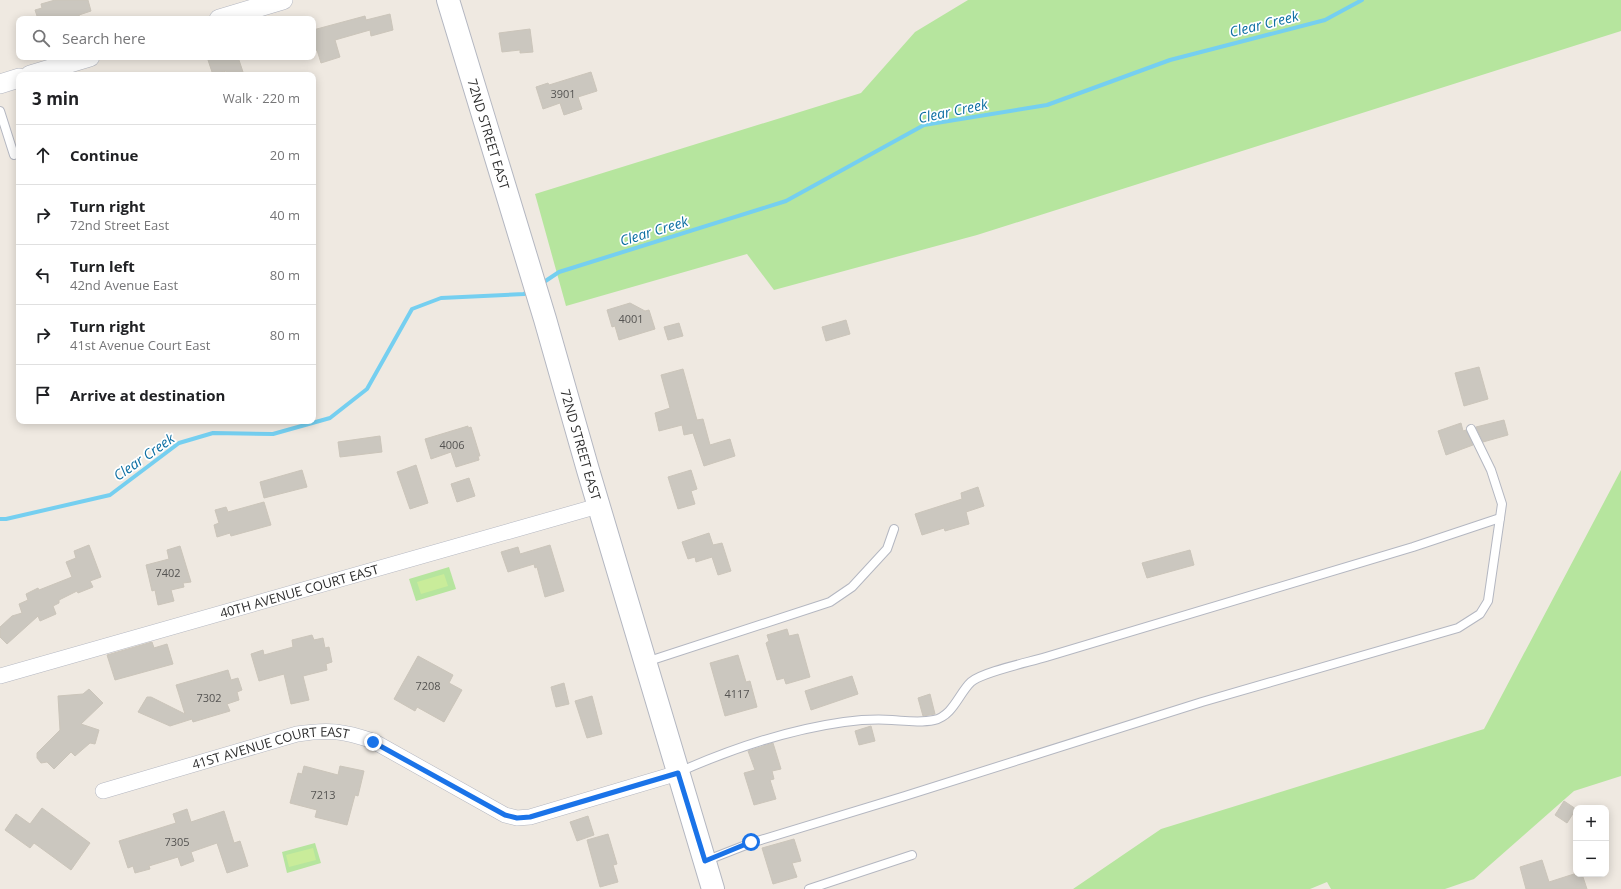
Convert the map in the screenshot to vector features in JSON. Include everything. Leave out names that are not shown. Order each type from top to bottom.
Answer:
[{"type":"main road","name":"72ND STREET EAST","points":[[448,0],[544,314],[598,506],[713,889]]},
{"type":"street","points":[[229,16],[283,0]]},
{"type":"street","points":[[40,72],[80,60]]},
{"type":"street","points":[[0,84],[16,79]]},
{"type":"street","name":"40TH AVENUE COURT EAST","points":[[0,676],[598,506]]},
{"type":"street","name":"41ST AVENUE COURT EAST","points":[[103,791],[297,734],[317,731],[335,731],[352,734],[373,742],[505,815],[517,818],[530,817],[678,773]]},
{"type":"lane","points":[[0,111],[14,155]]},
{"type":"lane","points":[[705,861],[751,842],[920,792],[1202,702],[1458,628],[1480,614],[1488,601],[1502,504],[1491,470],[1471,429]]},
{"type":"lane","points":[[678,773],[706,760],[790,733],[844,722],[892,720],[912,723],[936,720],[951,710],[972,681],[991,672],[1046,658],[1413,547],[1500,518]]},
{"type":"lane","points":[[645,662],[830,602],[852,587],[887,549],[894,529]]},
{"type":"lane","points":[[809,889],[912,855]]},
{"type":"green space","points":[[968,0],[1621,0],[1621,31],[977,235],[774,290],[747,254],[566,306],[535,194],[861,93],[915,32]]},
{"type":"green space","points":[[1621,470],[1621,776],[1574,791],[1474,879],[1445,889],[1331,889],[1327,882],[1310,889],[1073,889],[1161,829],[1484,729]]},
{"type":"green space","points":[[449,567],[456,589],[416,601],[409,579]]},
{"type":"green space","points":[[444,574],[448,586],[421,594],[417,582]]},
{"type":"green space","points":[[315,843],[321,863],[287,873],[282,852]]},
{"type":"green space","points":[[313,848],[316,860],[289,867],[286,855]]},
{"type":"building","points":[[55,0],[88,0],[91,11],[79,16],[37,16],[35,10],[42,8],[41,4]]},
{"type":"building","points":[[390,14],[393,30],[371,36],[370,30],[335,40],[340,57],[321,63],[316,50],[316,29],[365,16],[366,20]]},
{"type":"building","points":[[530,29],[533,52],[520,53],[520,50],[502,52],[499,33]]},
{"type":"building","points":[[208,60],[239,60],[243,72],[226,71],[212,72]]},
{"type":"building","points":[[591,72],[597,91],[578,97],[582,109],[564,115],[560,103],[543,109],[536,87],[548,83],[549,85]]},
{"type":"building","points":[[630,303],[645,311],[649,310],[655,329],[619,340],[615,326],[612,327],[607,310]]},
{"type":"building","points":[[846,320],[850,334],[826,341],[822,327]]},
{"type":"building","points":[[679,323],[683,336],[668,340],[664,327]]},
{"type":"building","points":[[1479,367],[1488,399],[1464,406],[1455,373]]},
{"type":"building","points":[[683,369],[697,420],[703,419],[710,445],[730,439],[735,456],[704,466],[693,433],[684,435],[682,425],[659,431],[655,413],[670,408],[661,375]]},
{"type":"building","points":[[1504,420],[1508,435],[1483,442],[1476,427]]},
{"type":"building","points":[[1461,423],[1463,431],[1466,430],[1473,445],[1446,455],[1438,431]]},
{"type":"building","points":[[468,426],[468,428],[471,427],[480,456],[478,456],[479,460],[456,467],[451,452],[431,459],[425,439]]},
{"type":"building","points":[[380,436],[382,452],[340,457],[338,442]]},
{"type":"building","points":[[416,465],[428,503],[410,509],[397,472]]},
{"type":"building","points":[[302,470],[307,487],[264,498],[260,482]]},
{"type":"building","points":[[691,470],[697,489],[691,491],[695,504],[678,509],[668,477]]},
{"type":"building","points":[[469,478],[475,496],[457,502],[451,484]]},
{"type":"building","points":[[978,487],[984,506],[966,512],[969,524],[945,531],[944,528],[922,535],[915,514],[962,499],[961,493]]},
{"type":"building","points":[[264,502],[271,525],[231,536],[230,533],[217,537],[214,525],[219,523],[215,510],[226,507],[228,512]]},
{"type":"building","points":[[709,533],[713,545],[722,543],[731,571],[718,575],[712,557],[696,562],[695,557],[688,559],[682,542]]},
{"type":"building","points":[[89,545],[101,577],[90,581],[93,587],[78,593],[77,591],[59,600],[59,603],[53,606],[56,614],[40,621],[38,616],[7,644],[0,637],[0,627],[12,616],[22,613],[19,604],[28,600],[26,594],[38,588],[39,590],[72,577],[66,562],[76,558],[74,551]]},
{"type":"building","points":[[550,545],[564,591],[545,597],[537,567],[535,568],[534,564],[508,572],[501,552],[518,547],[520,554]]},
{"type":"building","points":[[180,546],[191,582],[183,583],[184,587],[171,590],[174,601],[158,605],[155,590],[152,591],[146,565],[169,559],[167,550]]},
{"type":"building","points":[[1190,550],[1194,565],[1147,578],[1142,563]]},
{"type":"building","points":[[787,629],[789,636],[798,634],[810,677],[786,684],[784,678],[777,680],[766,643],[769,641],[767,635]]},
{"type":"building","points":[[312,635],[314,640],[323,638],[325,648],[329,647],[332,662],[326,664],[327,670],[303,676],[309,700],[291,704],[284,674],[259,681],[251,654],[263,650],[264,655],[293,647],[292,640]]},
{"type":"building","points":[[152,642],[154,648],[167,644],[173,664],[115,680],[107,655]]},
{"type":"building","points":[[738,655],[746,682],[750,681],[757,707],[725,716],[710,663]]},
{"type":"building","points":[[418,656],[453,675],[449,683],[462,690],[444,722],[417,707],[415,711],[394,699]]},
{"type":"building","points":[[228,670],[231,680],[238,678],[242,690],[237,692],[239,700],[227,704],[230,711],[193,722],[192,719],[170,726],[138,712],[147,697],[151,697],[185,714],[176,685]]},
{"type":"building","points":[[852,676],[858,694],[811,710],[805,691]]},
{"type":"building","points":[[564,683],[569,704],[556,707],[551,687]]},
{"type":"building","points":[[89,689],[103,703],[81,724],[99,730],[95,744],[90,743],[75,756],[71,752],[54,769],[47,762],[41,763],[37,758],[37,753],[60,730],[58,696],[83,694]]},
{"type":"building","points":[[930,694],[935,714],[923,716],[918,698]]},
{"type":"building","points":[[592,696],[602,734],[587,738],[575,701]]},
{"type":"building","points":[[871,726],[875,741],[859,745],[855,731]]},
{"type":"building","points":[[773,743],[781,769],[772,771],[774,779],[770,780],[776,799],[754,805],[744,773],[755,770],[748,751]]},
{"type":"building","points":[[304,766],[338,775],[340,766],[364,771],[358,796],[355,795],[347,825],[315,817],[317,810],[290,803],[298,773],[302,774]]},
{"type":"building","points":[[1564,801],[1573,807],[1573,814],[1567,823],[1555,815]]},
{"type":"building","points":[[42,808],[90,843],[71,870],[34,843],[30,848],[5,830],[16,814],[30,824]]},
{"type":"building","points":[[187,809],[191,822],[224,811],[234,843],[240,841],[248,866],[227,873],[217,843],[191,852],[194,861],[181,866],[178,857],[149,866],[150,869],[135,873],[133,866],[128,868],[119,841],[176,823],[173,814]]},
{"type":"building","points":[[588,816],[594,835],[577,841],[570,822]]},
{"type":"building","points":[[608,834],[617,864],[613,865],[618,882],[600,887],[587,840]]},
{"type":"building","points":[[794,839],[801,861],[792,863],[797,877],[773,884],[762,848]]},
{"type":"building","points":[[1542,860],[1549,882],[1573,874],[1573,877],[1583,877],[1587,889],[1526,889],[1520,867]]},
{"type":"waterway","name":"Clear Creek","points":[[541,284],[559,272],[786,201],[924,125],[1047,105],[1170,60],[1325,20],[1362,0]]},
{"type":"waterway","name":"Clear Creek","points":[[316,422],[330,418],[367,389],[412,309],[441,298],[524,294],[530,290]]},
{"type":"waterway","name":"Clear Creek","points":[[0,519],[6,519],[110,495],[179,443],[213,433],[273,434],[309,424]]},
{"type":"route","points":[[373,742],[505,815],[517,818],[530,817],[678,773],[705,861],[751,842]]}]
